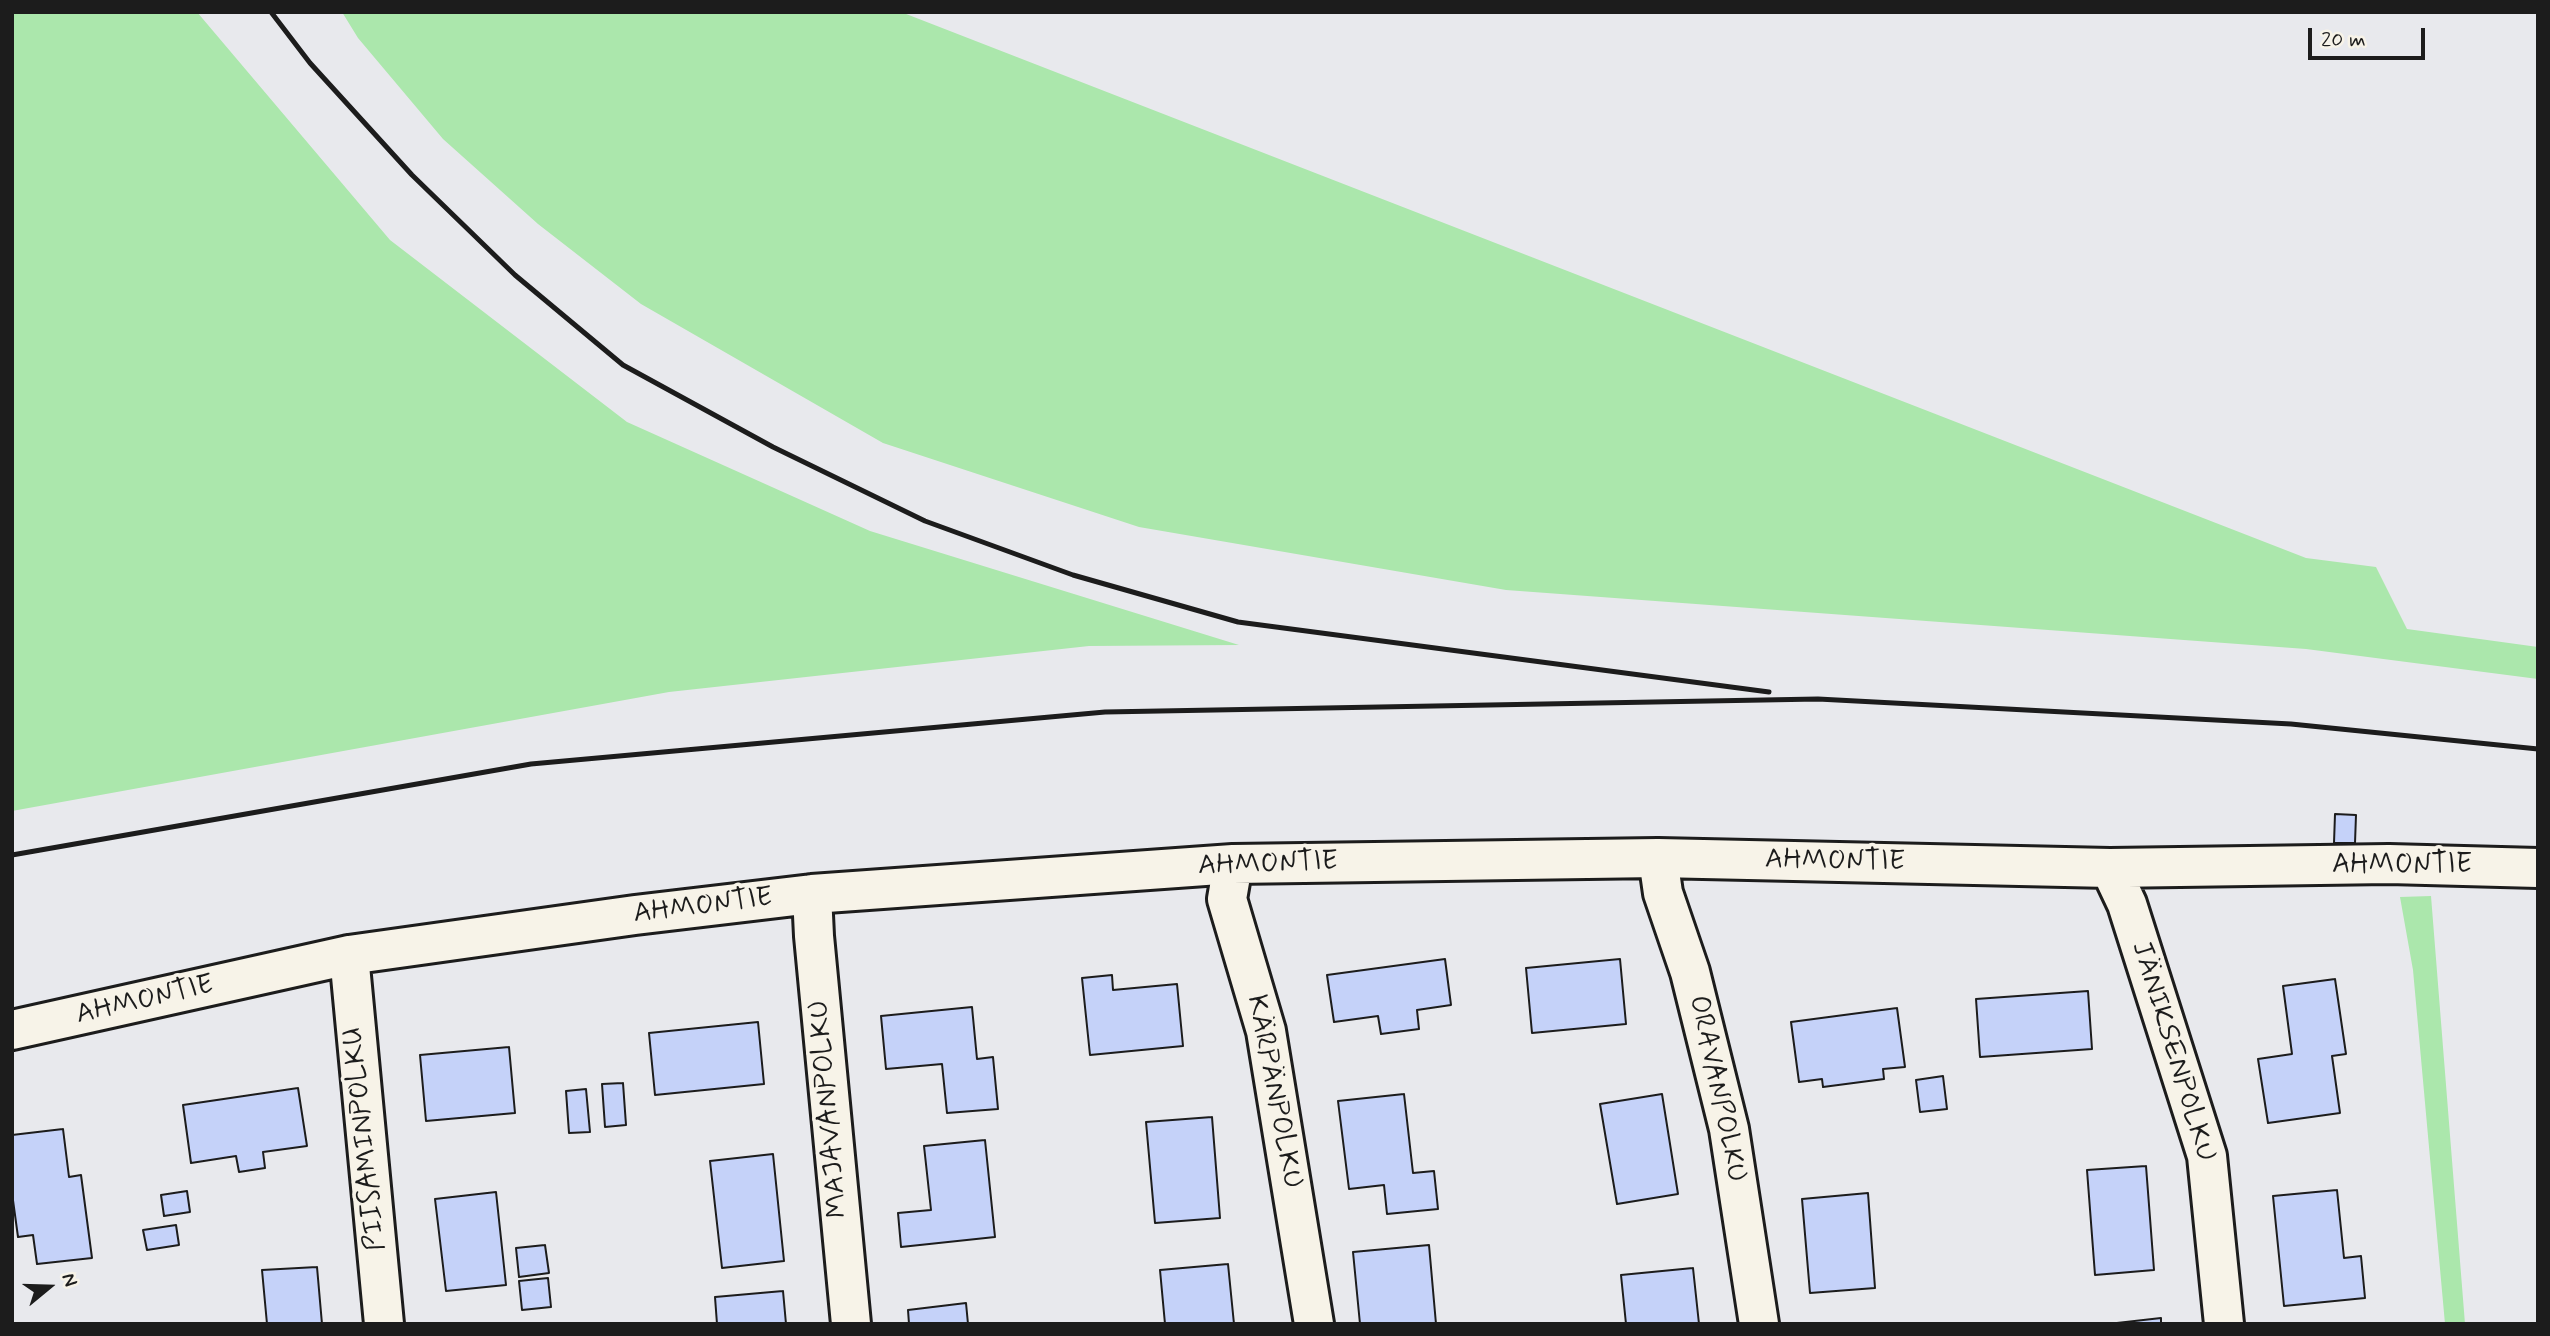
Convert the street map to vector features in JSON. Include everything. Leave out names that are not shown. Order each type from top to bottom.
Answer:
[{"type":"street","name":"AHMONTIE","points":[[12,1030],[349,955],[812,894],[1233,864],[1658,858],[2110,868],[2389,864],[2538,867]]},
{"type":"street","name":"ORAVANPOLKU","points":[[1658,858],[1663,892],[1690,972],[1729,1129],[1759,1324]]},
{"type":"street","name":"KÄRPÄNPOLKU","points":[[1233,864],[1227,899],[1266,1031],[1314,1324]]},
{"type":"street","name":"JÄNIKSENPOLKU","points":[[2110,868],[2127,904],[2207,1156],[2224,1324]]},
{"type":"street","name":"MAJAVANPOLKU","points":[[812,894],[851,1324]]},
{"type":"street","name":"PIISAMINPOLKU","points":[[349,955],[384,1324]]},
{"type":"green space","points":[[12,12],[197,12],[390,240],[627,422],[870,531],[1239,645],[1089,646],[669,692],[12,811]]},
{"type":"green space","points":[[342,12],[901,12],[2306,558],[2376,567],[2407,629],[2538,647],[2538,679],[2306,649],[1506,590],[1139,527],[883,443],[641,304],[538,224],[443,139],[358,38]]},
{"type":"green space","points":[[2431,896],[2465,1324],[2445,1324],[2413,970],[2400,897]]},
{"type":"building","points":[[2335,814],[2356,815],[2355,843],[2334,843]]},
{"type":"building","points":[[1445,959],[1451,1005],[1417,1010],[1419,1029],[1381,1034],[1378,1016],[1334,1022],[1327,975]]},
{"type":"building","points":[[1620,959],[1626,1024],[1532,1033],[1526,968]]},
{"type":"building","points":[[1112,975],[1113,990],[1177,984],[1183,1046],[1090,1055],[1082,978]]},
{"type":"building","points":[[2335,979],[2346,1054],[2332,1056],[2340,1113],[2268,1123],[2258,1059],[2292,1054],[2283,986]]},
{"type":"building","points":[[2088,991],[2092,1049],[1980,1057],[1976,999]]},
{"type":"building","points":[[972,1007],[977,1059],[993,1057],[998,1109],[947,1113],[942,1064],[886,1069],[881,1016]]},
{"type":"building","points":[[1897,1008],[1905,1067],[1883,1069],[1884,1079],[1823,1087],[1822,1079],[1799,1082],[1791,1022]]},
{"type":"building","points":[[758,1022],[764,1084],[655,1095],[649,1033]]},
{"type":"building","points":[[509,1047],[515,1113],[426,1121],[420,1055]]},
{"type":"building","points":[[1943,1076],[1947,1109],[1920,1112],[1916,1080]]},
{"type":"building","points":[[623,1083],[626,1125],[605,1127],[602,1084]]},
{"type":"building","points":[[298,1088],[307,1146],[263,1152],[265,1168],[239,1172],[236,1156],[191,1163],[183,1105]]},
{"type":"building","points":[[586,1089],[590,1132],[569,1133],[566,1091]]},
{"type":"building","points":[[1404,1094],[1413,1173],[1434,1171],[1438,1209],[1387,1214],[1384,1185],[1349,1189],[1338,1101]]},
{"type":"building","points":[[1662,1094],[1678,1194],[1617,1204],[1600,1104]]},
{"type":"building","points":[[1212,1117],[1220,1218],[1155,1223],[1146,1122]]},
{"type":"building","points":[[63,1129],[69,1177],[81,1175],[92,1258],[37,1264],[33,1235],[18,1237],[12,1193],[12,1135]]},
{"type":"building","points":[[985,1140],[995,1237],[901,1247],[898,1213],[931,1210],[924,1146]]},
{"type":"building","points":[[773,1154],[784,1261],[722,1268],[710,1161]]},
{"type":"building","points":[[2146,1166],[2154,1270],[2095,1275],[2087,1170]]},
{"type":"building","points":[[2337,1190],[2344,1258],[2361,1256],[2365,1298],[2284,1306],[2273,1196]]},
{"type":"building","points":[[187,1191],[190,1212],[164,1216],[161,1195]]},
{"type":"building","points":[[496,1192],[506,1285],[446,1291],[435,1199]]},
{"type":"building","points":[[1868,1193],[1875,1288],[1810,1293],[1802,1199]]},
{"type":"building","points":[[176,1225],[179,1245],[147,1250],[143,1230]]},
{"type":"building","points":[[545,1245],[549,1273],[519,1277],[516,1248]]},
{"type":"building","points":[[1429,1245],[1436,1324],[1360,1324],[1353,1252]]},
{"type":"building","points":[[1228,1264],[1234,1324],[1165,1324],[1160,1270]]},
{"type":"building","points":[[317,1267],[322,1324],[267,1324],[262,1270]]},
{"type":"building","points":[[1693,1268],[1699,1324],[1626,1324],[1621,1275]]},
{"type":"building","points":[[548,1278],[551,1307],[522,1310],[519,1281]]},
{"type":"building","points":[[783,1291],[786,1324],[717,1324],[715,1297]]},
{"type":"building","points":[[966,1303],[968,1324],[909,1324],[908,1310]]},
{"type":"building","points":[[2161,1318],[2161,1324],[2108,1324]]},
{"type":"railway","points":[[271,12],[310,63],[412,175],[515,275],[623,365],[773,447],[925,521],[1073,575],[1238,622],[1769,692]]},
{"type":"railway","points":[[12,855],[531,764],[1105,712],[1818,699],[2291,724],[2538,749]]}]
